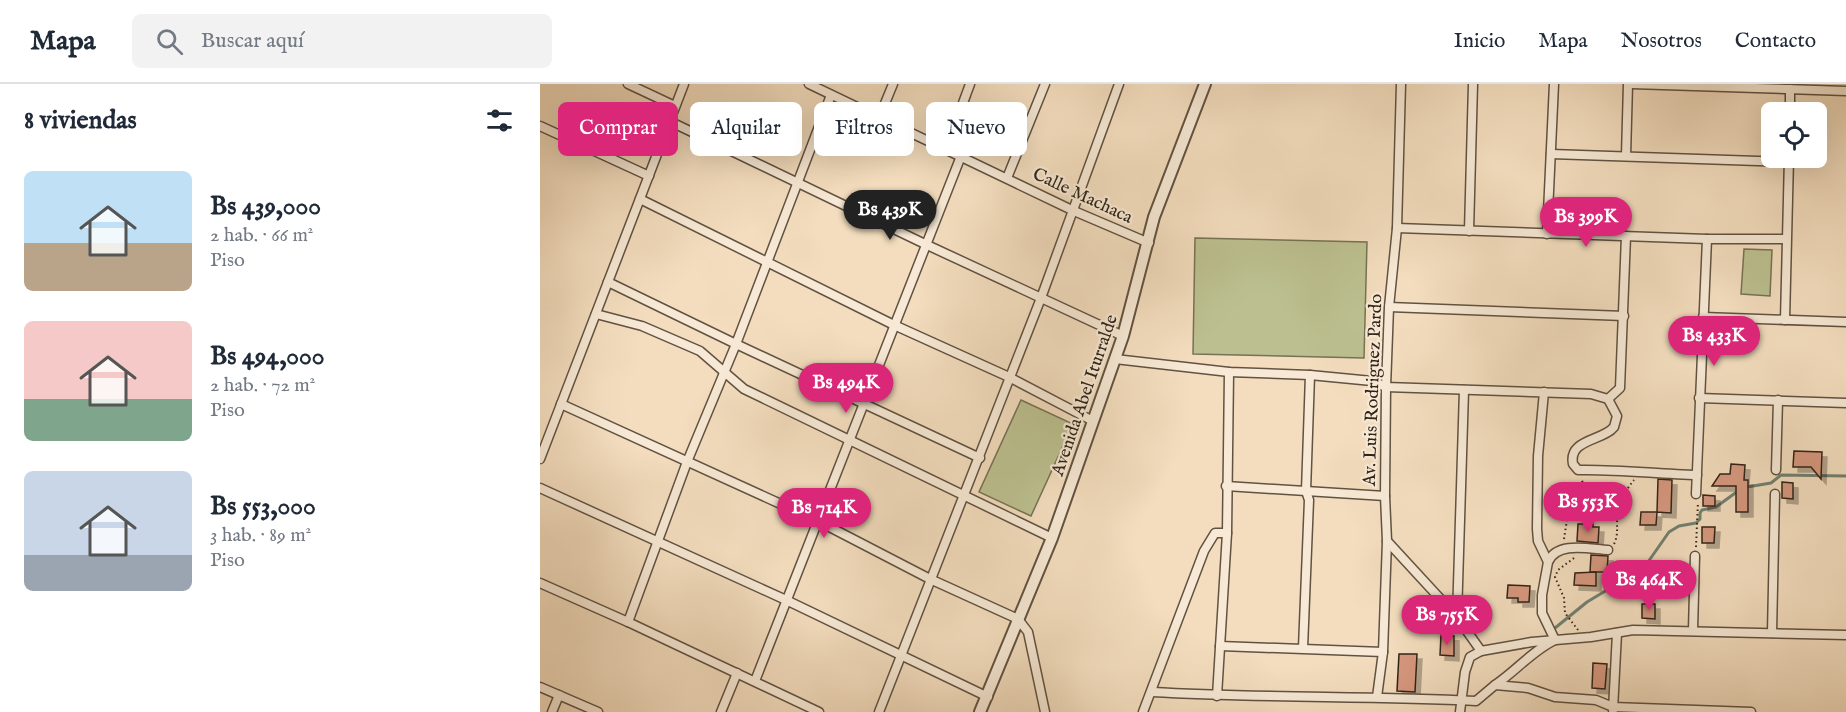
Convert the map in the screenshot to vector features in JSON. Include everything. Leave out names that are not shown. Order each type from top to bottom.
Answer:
[{"type":"street","points":[[628,84],[666,102]]},
{"type":"street","points":[[677,102],[684,84]]},
{"type":"street","name":"Calle Machaca","points":[[809,84],[846,102]]},
{"type":"street","points":[[886,102],[893,84]]},
{"type":"street","points":[[963,102],[970,84]]},
{"type":"street","points":[[1007,178],[1045,84]]},
{"type":"street","points":[[879,712],[963,495],[980,458],[1074,211],[1119,84]]},
{"type":"street","name":"Avenida Abel Iturralde","points":[[980,712],[1052,538],[1123,336],[1154,217],[1205,84]]},
{"type":"street","name":"Av. Luis Rodriguez Pardo","points":[[1377,697],[1383,652],[1388,541],[1385,496],[1386,387],[1389,307],[1397,228],[1401,84]]},
{"type":"street","points":[[1469,231],[1473,84]]},
{"type":"street","points":[[1546,234],[1554,84]]},
{"type":"street","points":[[1626,156],[1630,84],[1846,91]]},
{"type":"street","points":[[1790,89],[1790,102]]},
{"type":"street","points":[[628,622],[687,462],[736,344],[831,95]]},
{"type":"street","points":[[678,125],[1123,336]]},
{"type":"street","points":[[540,126],[649,177]]},
{"type":"street","points":[[1551,154],[1761,159]]},
{"type":"street","points":[[540,459],[656,156]]},
{"type":"street","points":[[755,681],[961,156]]},
{"type":"street","name":"Calle Machaca","points":[[961,156],[1074,211],[1149,243]]},
{"type":"street","points":[[1785,320],[1789,168]]},
{"type":"street","points":[[640,199],[894,325],[1009,377],[1093,421]]},
{"type":"street","points":[[1397,228],[1707,239],[1786,239]]},
{"type":"street","points":[[1608,399],[1620,388],[1626,236]]},
{"type":"street","points":[[1696,494],[1707,239]]},
{"type":"street","points":[[608,282],[980,458]]},
{"type":"street","points":[[1389,307],[1624,315]]},
{"type":"street","points":[[596,314],[642,326],[700,351],[744,389],[1052,538]]},
{"type":"street","points":[[1703,317],[1846,322]]},
{"type":"street","points":[[1115,359],[1229,372],[1310,375],[1372,381],[1386,387],[1591,394],[1608,399],[1617,416],[1614,427],[1602,437],[1583,444],[1574,453],[1574,465],[1578,470],[1697,475]]},
{"type":"street","points":[[1217,696],[1227,533],[1229,372]]},
{"type":"street","points":[[1303,648],[1309,500],[1306,491],[1310,375]]},
{"type":"street","points":[[1457,617],[1464,390]]},
{"type":"street","points":[[1544,392],[1538,456],[1537,515],[1538,541],[1548,562]]},
{"type":"street","points":[[1699,398],[1846,403]]},
{"type":"street","points":[[1776,470],[1778,400]]},
{"type":"street","points":[[561,405],[818,521],[930,579],[1018,619],[1028,633],[1045,712]]},
{"type":"street","points":[[1226,486],[1385,496]]},
{"type":"street","points":[[540,488],[786,600],[900,657],[988,697]]},
{"type":"street","points":[[1772,633],[1775,494]]},
{"type":"street","points":[[1143,712],[1204,551],[1215,533],[1227,533]]},
{"type":"street","points":[[1388,541],[1457,617],[1481,651]]},
{"type":"street","points":[[1556,640],[1548,626],[1541,604],[1551,556],[1564,549],[1608,550]]},
{"type":"street","points":[[1694,630],[1695,556]]},
{"type":"street","points":[[540,583],[819,712]]},
{"type":"street","points":[[1460,712],[1470,657],[1481,651],[1633,630],[1846,635]]},
{"type":"street","points":[[1613,710],[1617,633]]},
{"type":"street","points":[[1152,692],[1217,696],[1476,700],[1514,672],[1532,654],[1556,640]]},
{"type":"street","points":[[1220,646],[1383,652]]},
{"type":"street","points":[[721,712],[737,673]]},
{"type":"street","points":[[1495,685],[1528,688],[1555,697],[1596,700],[1613,710],[1751,712]]},
{"type":"street","points":[[540,687],[598,712]]},
{"type":"street","points":[[552,712],[559,695]]},
{"type":"street","points":[[1476,700],[1476,712]]},
{"type":"path","points":[[1559,550],[1566,530],[1567,512],[1573,501],[1584,490],[1582,481],[1586,469]]},
{"type":"path","points":[[1608,550],[1617,537],[1618,511],[1621,501],[1631,484],[1642,473]]},
{"type":"path","points":[[1695,556],[1698,505],[1696,494]]},
{"type":"path","points":[[1572,622],[1564,613],[1564,598],[1555,577],[1564,564],[1577,556]]},
{"type":"green space","points":[[1195,238],[1367,242],[1364,358],[1193,354]]},
{"type":"green space","points":[[1744,249],[1772,250],[1770,296],[1741,294]]},
{"type":"green space","points":[[1021,400],[1073,424],[1031,516],[979,492]]},
{"type":"building","points":[[1794,451],[1822,452],[1821,479],[1811,467],[1793,467]]},
{"type":"building","points":[[1731,464],[1745,465],[1744,480],[1748,480],[1748,512],[1736,512],[1736,486],[1712,486],[1720,474],[1730,474]]},
{"type":"building","points":[[1658,479],[1672,480],[1671,513],[1657,512]]},
{"type":"building","points":[[1782,482],[1793,483],[1793,499],[1782,498]]},
{"type":"building","points":[[1703,495],[1715,496],[1715,506],[1703,506]]},
{"type":"building","points":[[1641,512],[1657,512],[1656,525],[1640,525]]},
{"type":"building","points":[[1578,524],[1593,524],[1593,527],[1599,527],[1598,543],[1577,541]]},
{"type":"building","points":[[1702,527],[1715,527],[1714,543],[1702,543]]},
{"type":"building","points":[[1591,555],[1608,556],[1607,572],[1590,572]]},
{"type":"building","points":[[1596,572],[1596,586],[1574,585],[1575,573]]},
{"type":"building","points":[[1508,585],[1530,586],[1529,602],[1518,602],[1518,598],[1507,598]]},
{"type":"building","points":[[1642,604],[1655,604],[1655,619],[1642,618]]},
{"type":"building","points":[[1441,635],[1454,636],[1454,656],[1440,655]]},
{"type":"building","points":[[1399,654],[1417,654],[1415,692],[1397,691]]},
{"type":"building","points":[[1593,663],[1607,664],[1605,689],[1592,688]]},
{"type":"waterway","points":[[1747,487],[1771,483],[1781,475],[1846,476]]},
{"type":"waterway","points":[[1555,628],[1587,602],[1632,575],[1648,562],[1669,532],[1679,526],[1696,523],[1700,519],[1702,510],[1716,507],[1738,491]]}]
